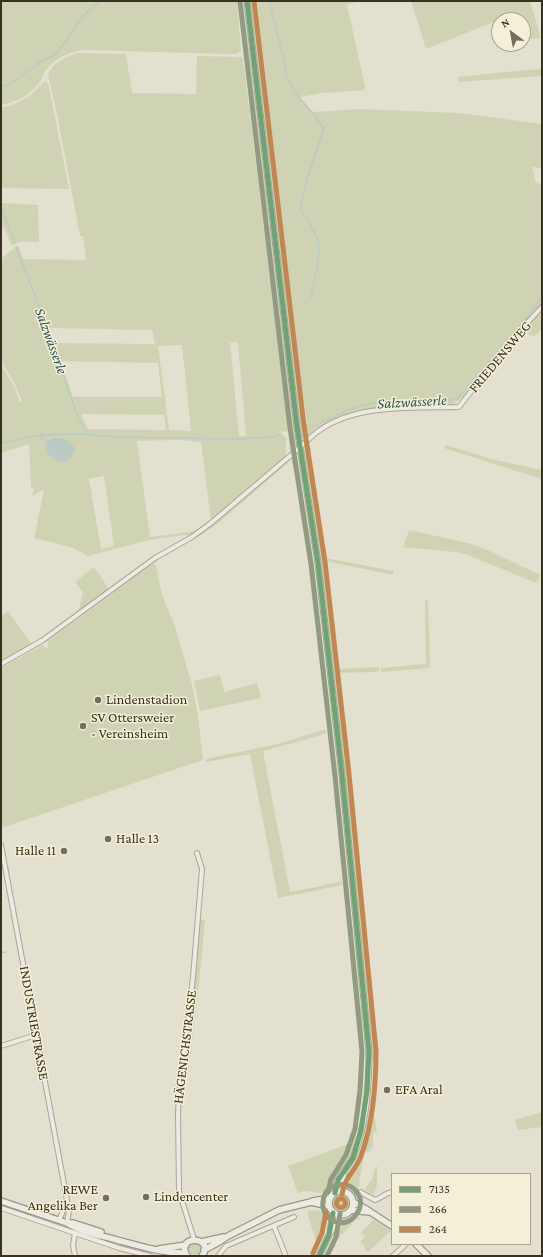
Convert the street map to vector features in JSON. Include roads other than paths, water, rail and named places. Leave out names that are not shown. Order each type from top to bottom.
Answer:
[{"type":"main road","points":[[204,1250],[228,1236],[280,1210],[316,1200],[330,1198],[335,1193],[343,1192],[351,1196],[353,1202],[351,1210],[348,1214],[340,1216],[333,1213],[329,1206],[330,1198]]},
{"type":"main road","points":[[1,1201],[59,1220],[73,1222],[134,1245],[166,1252],[186,1254],[186,1245]]},
{"type":"main road","points":[[311,1202],[329,1206]]},
{"type":"main road","points":[[353,1202],[391,1225]]},
{"type":"main road","points":[[351,1210],[372,1213]]},
{"type":"main road","points":[[157,1250],[186,1245],[189,1241],[194,1240],[201,1242],[228,1236]]},
{"type":"main road","points":[[201,1242],[204,1250],[202,1256]]},
{"type":"main road","points":[[417,1245],[428,1256]]},
{"type":"street","points":[[247,1],[300,447],[318,563],[342,775],[369,1052],[366,1106],[355,1153],[338,1180],[335,1193]]},
{"type":"street","name":"FRIEDENSWEG","points":[[1,664],[43,640],[155,558],[192,537],[211,523],[309,438],[337,420],[360,413],[382,410],[459,407],[510,341],[542,307]]},
{"type":"street","name":"INDUSTRIESTRASSE","points":[[1,846],[69,1212],[67,1222]]},
{"type":"street","name":"HÄGENICHSTRASSE","points":[[194,1240],[179,1191],[177,1143],[179,1094],[193,977],[202,869],[197,853]]},
{"type":"street","points":[[1,1046],[36,1035]]},
{"type":"street","points":[[343,1192],[342,1184],[344,1172]]},
{"type":"street","points":[[357,1193],[360,1192],[375,1200],[391,1192]]},
{"type":"street","points":[[59,1220],[67,1201]]},
{"type":"street","points":[[1,1208],[150,1256]]},
{"type":"street","points":[[329,1235],[333,1213]]},
{"type":"street","points":[[319,1256],[340,1216]]},
{"type":"street","points":[[218,1256],[226,1246],[294,1217]]},
{"type":"street","points":[[274,1226],[285,1254]]},
{"type":"street","points":[[75,1256],[73,1245],[76,1233]]},
{"type":"street","points":[[393,1256],[405,1245]]},
{"type":"waterway","points":[[1,87],[9,85],[36,65],[57,53],[84,15],[100,1]]},
{"type":"waterway","points":[[269,1],[286,75],[298,97],[316,117],[324,129],[307,179],[300,208],[313,229],[317,238],[319,249],[311,298]]},
{"type":"waterway","name":"Salzwässerle","points":[[1,207],[15,243]]},
{"type":"waterway","name":"Salzwässerle","points":[[16,247],[36,298],[78,417],[87,434]]},
{"type":"waterway","name":"Salzwässerle","points":[[311,427],[349,410],[374,403],[426,403],[457,399],[520,326],[542,297]]},
{"type":"waterway","name":"Salzwässerle","points":[[1,443],[39,435],[81,434],[115,437],[234,439],[275,437],[280,435]]},
{"type":"waterway","name":"Salzwässerle","points":[[40,436],[46,441]]},
{"type":"waterway","name":"Salzwässerle","points":[[1,953],[6,952]]},
{"type":"place","name":"Lindenstadion","points":[[98,700]]},
{"type":"place","name":"SV Ottersweier - Vereinsheim","points":[[83,726]]},
{"type":"place","name":"Halle 13","points":[[108,839]]},
{"type":"place","name":"Halle 11","points":[[64,851]]},
{"type":"place","name":"EFA Aral","points":[[387,1090]]},
{"type":"place","name":"Lindencenter","points":[[146,1197]]},
{"type":"place","name":"REWE Angelika Ber","points":[[106,1198]]}]
